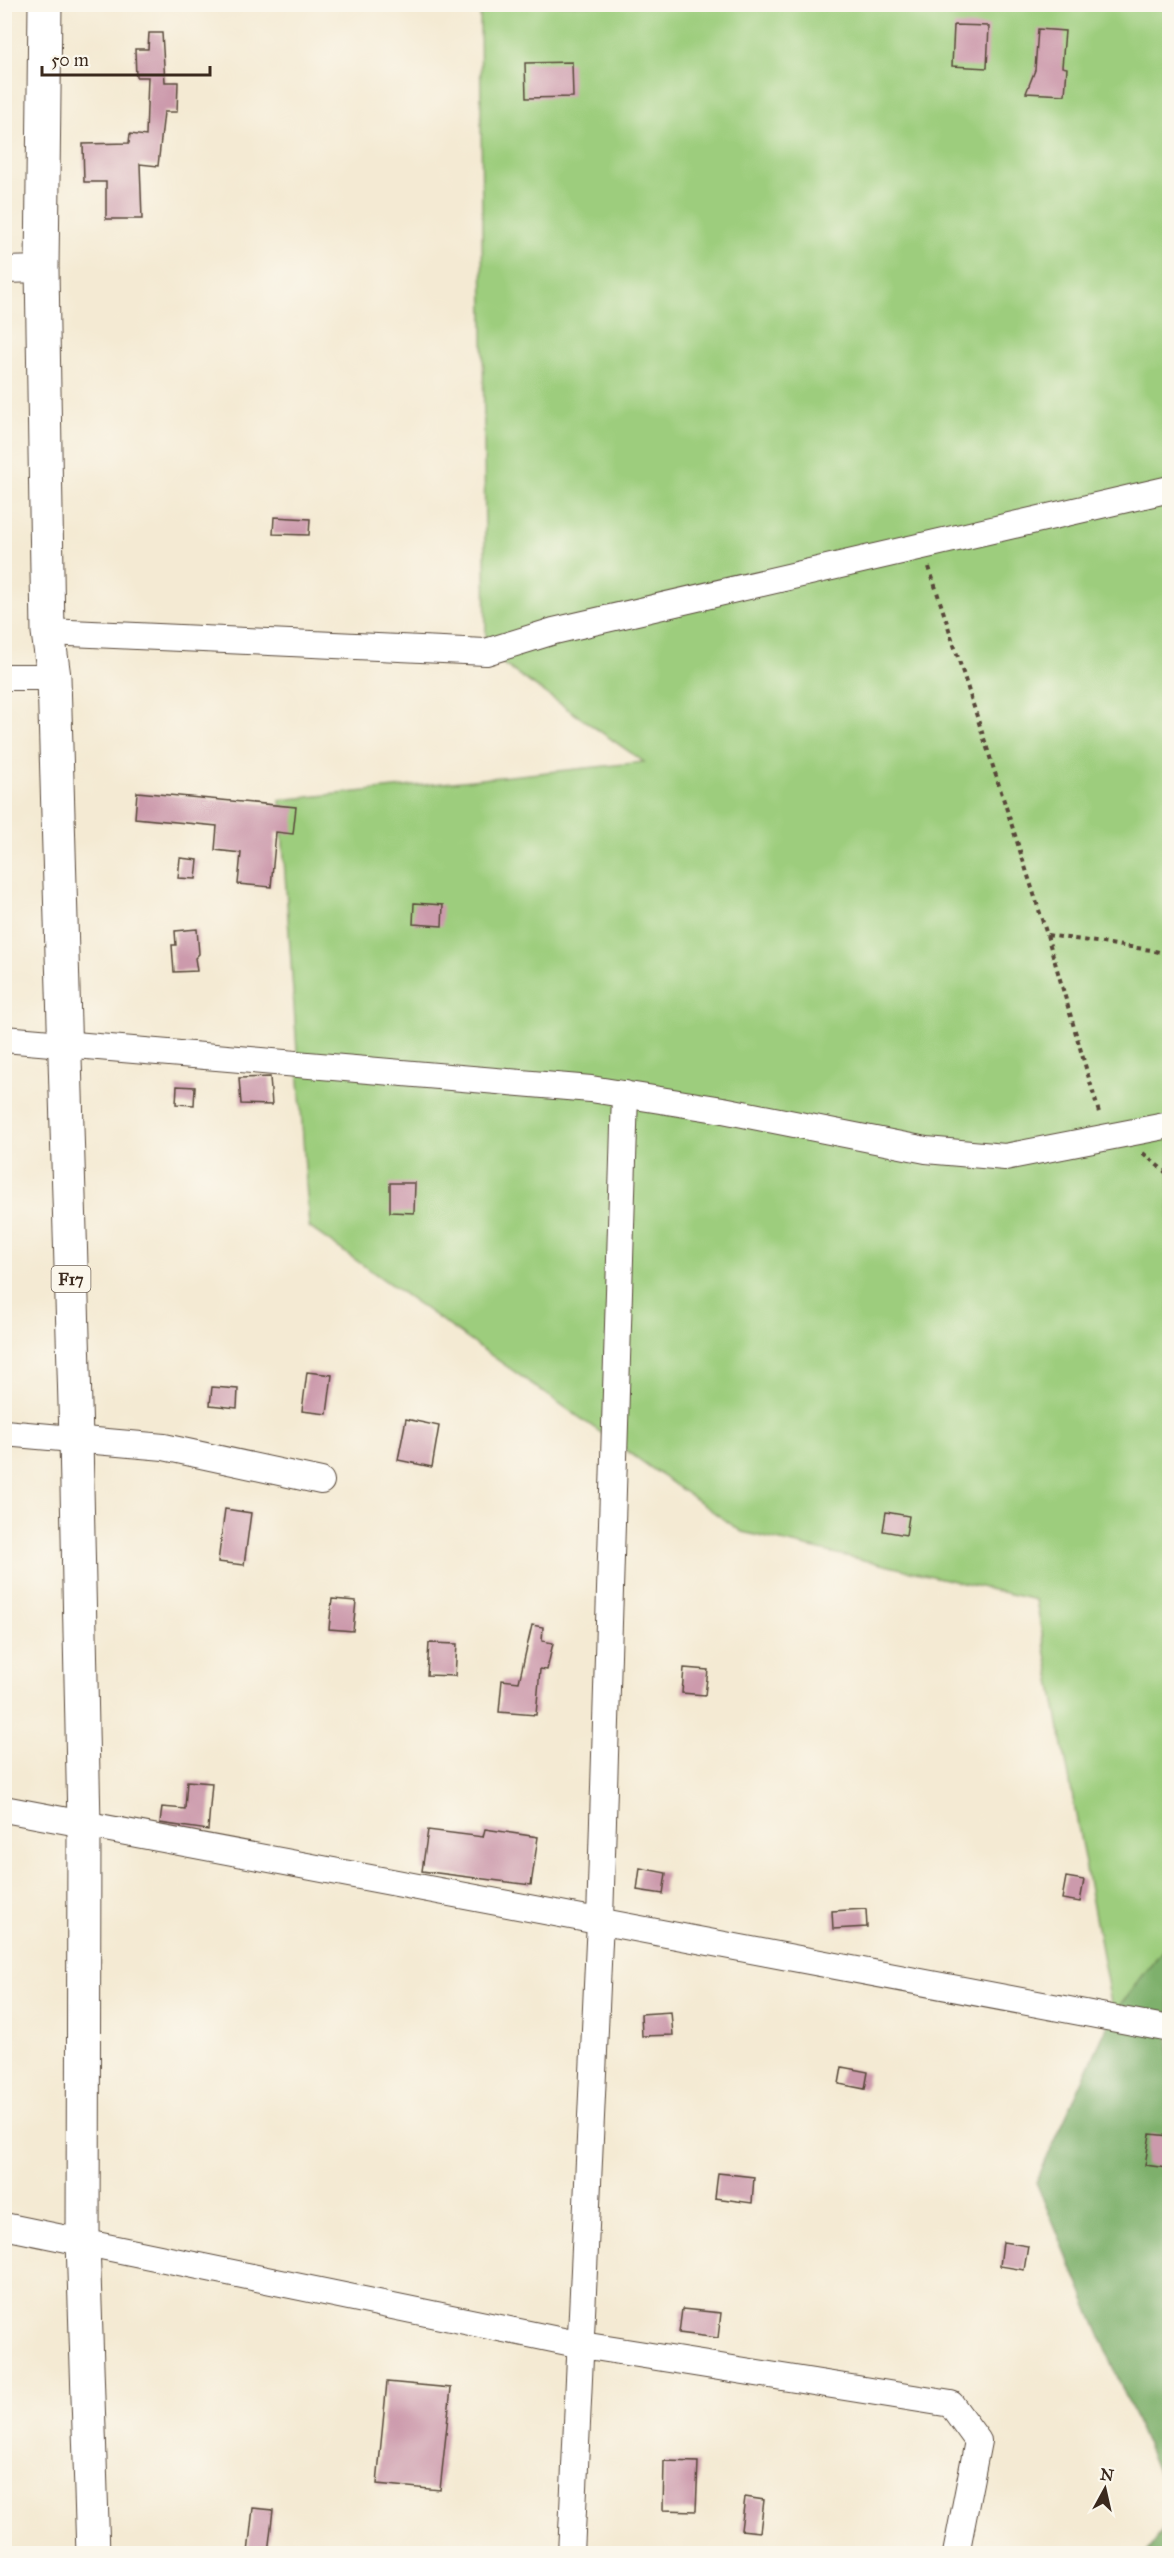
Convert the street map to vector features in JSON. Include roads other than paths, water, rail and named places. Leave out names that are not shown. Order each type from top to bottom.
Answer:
[{"type":"highway","name":"F17","points":[[45,4],[42,269],[48,632],[54,677],[76,1439],[84,1825],[83,2241],[93,2553]]},
{"type":"street","points":[[4,270],[42,269]]},
{"type":"street","points":[[48,632],[486,652],[554,631],[1170,489]]},
{"type":"street","points":[[4,677],[54,677]]},
{"type":"street","points":[[4,1039],[591,1089],[723,1110],[926,1150],[1005,1157],[1170,1125]]},
{"type":"street","points":[[571,2553],[600,1920],[626,1094]]},
{"type":"street","points":[[4,1433],[164,1447],[321,1481]]},
{"type":"street","points":[[4,1809],[1170,2029]]},
{"type":"street","points":[[4,2226],[582,2345],[951,2404],[978,2441],[956,2553]]}]
